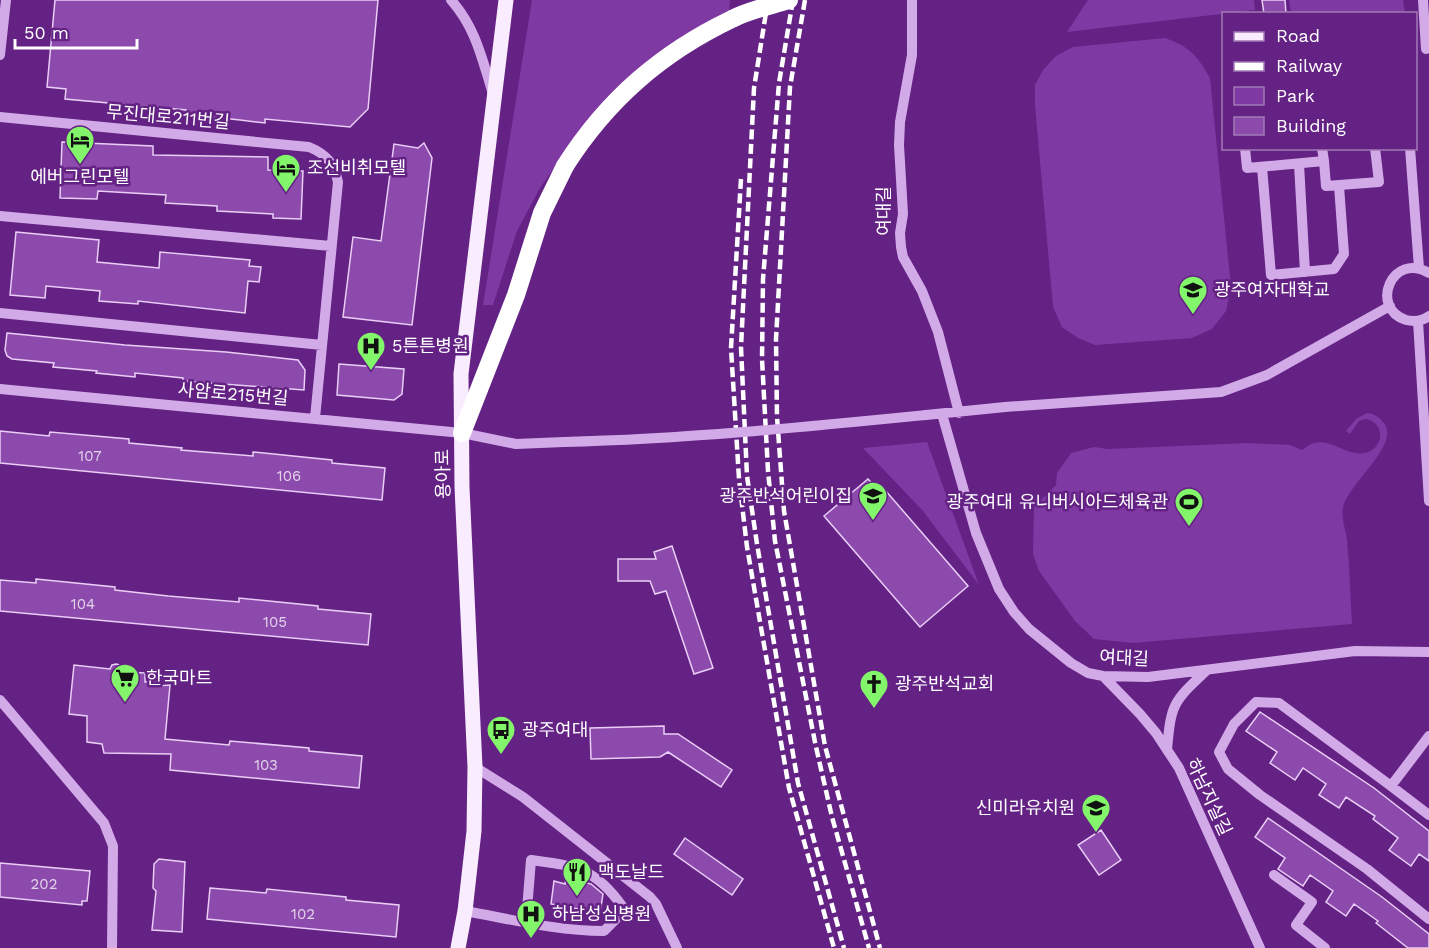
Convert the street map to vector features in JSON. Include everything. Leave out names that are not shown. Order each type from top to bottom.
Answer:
[{"type":"highway","points":[[462,433],[516,295],[542,213],[565,166],[584,135],[612,103],[644,74],[676,50],[734,18],[789,0]]},
{"type":"main road","name":"용아로","points":[[458,948],[465,911],[474,831],[475,767],[462,496],[461,374],[506,0]]},
{"type":"street","points":[[0,55],[6,0]]},
{"type":"street","points":[[451,0],[466,16],[479,46],[494,100]]},
{"type":"street","name":"여대길","points":[[912,0],[912,55],[900,122],[903,214],[900,233],[903,258],[922,291],[938,332],[958,413]]},
{"type":"street","points":[[1423,0],[1423,51]]},
{"type":"street","name":"무진대로211번길","points":[[0,117],[309,147],[329,159],[338,182],[332,246]]},
{"type":"street","points":[[1245,150],[1247,168],[1324,162]]},
{"type":"street","points":[[1322,150],[1326,186],[1379,182],[1375,150]]},
{"type":"street","points":[[1410,150],[1424,270],[1402,270],[1390,282],[1387,298],[1390,306],[1401,318],[1418,321],[1429,316]]},
{"type":"street","points":[[1299,164],[1305,272]]},
{"type":"street","points":[[1262,167],[1271,275],[1334,269],[1344,254],[1339,186]]},
{"type":"street","points":[[0,216],[332,246],[315,418]]},
{"type":"street","name":"사암로215번길","points":[[0,388],[462,433],[516,444],[653,440],[958,413],[1005,406],[1221,393],[1267,375],[1390,306]]},
{"type":"street","points":[[0,313],[322,345]]},
{"type":"street","points":[[1418,321],[1429,501]]},
{"type":"street","name":"여대길","points":[[942,414],[976,533],[999,589],[1029,629],[1071,663],[1088,673],[1102,676],[1148,677],[1355,651],[1429,652]]},
{"type":"street","points":[[1167,750],[1170,714],[1174,704],[1207,670]]},
{"type":"street","name":"하남지실길","points":[[1102,676],[1140,714],[1179,768],[1260,948]]},
{"type":"street","points":[[0,700],[104,823],[113,846],[112,948]]},
{"type":"street","points":[[1429,815],[1279,703],[1256,702],[1234,724],[1219,752],[1228,769],[1251,789],[1367,869],[1429,919]]},
{"type":"street","points":[[1391,786],[1429,736]]},
{"type":"street","points":[[475,767],[523,797],[650,897],[656,904],[677,948]]},
{"type":"street","points":[[465,911],[526,922],[586,931],[604,931],[616,919],[622,906],[603,882],[583,870],[567,865],[531,860],[526,922]]},
{"type":"street","points":[[1274,875],[1312,902],[1296,925],[1325,948]]},
{"type":"green space","points":[[532,0],[730,0],[728,23],[690,44],[572,142],[540,188],[517,231],[493,305],[483,305]]},
{"type":"green space","points":[[1088,0],[1254,0],[1255,10],[1222,12],[1222,14],[1067,32]]},
{"type":"green space","points":[[1289,0],[1403,0],[1405,12],[1291,12]]},
{"type":"green space","points":[[1165,38],[1192,53],[1210,78],[1231,287],[1226,311],[1212,329],[1192,338],[1095,345],[1078,338],[1062,327],[1053,307],[1035,85],[1043,70],[1056,56],[1073,47]]},
{"type":"green space","name":"광주여대 유니버시아드체육관","points":[[1367,413],[1379,418],[1387,431],[1386,441],[1380,452],[1354,487],[1343,508],[1352,624],[1133,643],[1094,639],[1075,621],[1039,571],[1033,554],[1034,507],[1056,485],[1057,473],[1071,453],[1094,447],[1108,449],[1248,443],[1290,445],[1302,450],[1321,442],[1354,453],[1361,453],[1374,449],[1377,445],[1380,440],[1379,429],[1372,421],[1366,419],[1359,421],[1350,434],[1346,431],[1356,419]]},
{"type":"green space","points":[[927,442],[979,585],[923,511],[863,448]]},
{"type":"building","points":[[55,0],[378,0],[368,109],[350,127],[265,119],[265,123],[185,114],[186,110],[65,99],[66,89],[47,87]]},
{"type":"building","points":[[1262,0],[1285,0],[1286,12],[1264,12]]},
{"type":"building","points":[[62,142],[153,146],[153,155],[268,157],[268,170],[303,171],[301,219],[273,218],[273,214],[217,211],[217,206],[165,203],[166,195],[98,191],[97,199],[60,198]]},
{"type":"building","points":[[424,143],[432,158],[412,325],[343,317],[353,237],[381,241],[394,144],[418,148]]},
{"type":"building","points":[[16,232],[99,240],[97,262],[159,268],[160,252],[250,260],[249,266],[261,267],[259,282],[248,281],[245,313],[138,301],[138,304],[99,301],[100,291],[46,286],[45,298],[10,295]]},
{"type":"building","points":[[7,333],[298,360],[305,370],[304,390],[183,381],[183,378],[135,373],[135,377],[53,367],[54,363],[12,359],[7,356],[5,350]]},
{"type":"building","points":[[339,364],[404,369],[402,394],[394,400],[337,395]]},
{"type":"building","points":[[0,431],[49,436],[50,432],[129,439],[129,443],[182,448],[181,450],[253,456],[253,452],[385,468],[382,500],[0,463]]},
{"type":"building","points":[[868,479],[881,493],[885,490],[968,586],[920,627],[824,516]]},
{"type":"building","points":[[672,546],[713,668],[694,674],[666,591],[655,594],[650,581],[618,581],[618,559],[656,559],[654,552]]},
{"type":"building","points":[[36,579],[115,587],[115,590],[168,596],[239,602],[239,598],[371,614],[368,645],[0,611],[0,580],[36,583]]},
{"type":"building","points":[[116,664],[124,666],[125,672],[145,673],[145,682],[156,681],[157,686],[170,685],[165,739],[229,745],[230,741],[309,748],[309,751],[362,756],[359,788],[170,770],[171,754],[104,753],[102,744],[87,742],[87,716],[69,714],[74,665],[110,669]]},
{"type":"building","points":[[1260,712],[1374,788],[1429,831],[1429,861],[1419,854],[1411,866],[1389,850],[1398,838],[1373,819],[1375,816],[1346,797],[1339,808],[1319,795],[1326,784],[1303,768],[1295,780],[1270,763],[1277,752],[1246,731]]},
{"type":"building","points":[[664,726],[664,734],[678,734],[732,770],[721,787],[668,752],[660,757],[591,759],[590,728]]},
{"type":"building","points":[[1268,818],[1382,897],[1429,934],[1429,948],[1408,948],[1376,923],[1378,921],[1354,904],[1346,916],[1326,902],[1333,891],[1310,875],[1303,886],[1278,869],[1285,858],[1255,837]]},
{"type":"building","points":[[1101,830],[1121,860],[1099,875],[1078,845]]},
{"type":"building","points":[[685,838],[743,879],[732,895],[674,854]]},
{"type":"building","points":[[159,859],[185,862],[182,932],[152,930],[156,891],[153,888],[154,864]]},
{"type":"building","points":[[0,863],[90,871],[87,901],[82,901],[82,905],[0,897]]},
{"type":"building","name":"맥도날드","points":[[566,879],[591,884],[603,894],[600,913],[551,904],[554,881],[565,884]]},
{"type":"building","points":[[210,888],[266,893],[267,889],[399,905],[396,937],[207,919]]},
{"type":"railway","points":[[768,0],[754,88],[741,347],[747,476],[798,783],[844,948]]},
{"type":"railway","points":[[793,0],[779,83],[763,279],[762,359],[768,471],[775,541],[816,747],[832,817],[869,948]]},
{"type":"railway","points":[[805,0],[790,87],[776,339],[777,417],[784,511],[825,746],[880,948]]},
{"type":"railway","points":[[741,179],[731,348],[739,479],[747,547],[789,788],[834,948]]},
{"type":"place","name":"에버그린모텔","points":[[80,166]]},
{"type":"place","name":"조선비취모텔","points":[[286,194]]},
{"type":"place","name":"광주여자대학교","points":[[1193,316]]},
{"type":"place","name":"5튼튼병원","points":[[371,372]]},
{"type":"place","name":"광주반석어린이집","points":[[873,522]]},
{"type":"place","name":"광주여대 유니버시아드체육관","points":[[1189,528]]},
{"type":"place","name":"한국마트","points":[[125,704]]},
{"type":"place","name":"광주반석교회","points":[[874,710]]},
{"type":"place","name":"광주여대","points":[[501,756]]},
{"type":"place","name":"신미라유치원","points":[[1096,834]]},
{"type":"place","name":"맥도날드","points":[[577,898]]},
{"type":"place","name":"하남성심병원","points":[[531,940]]}]
